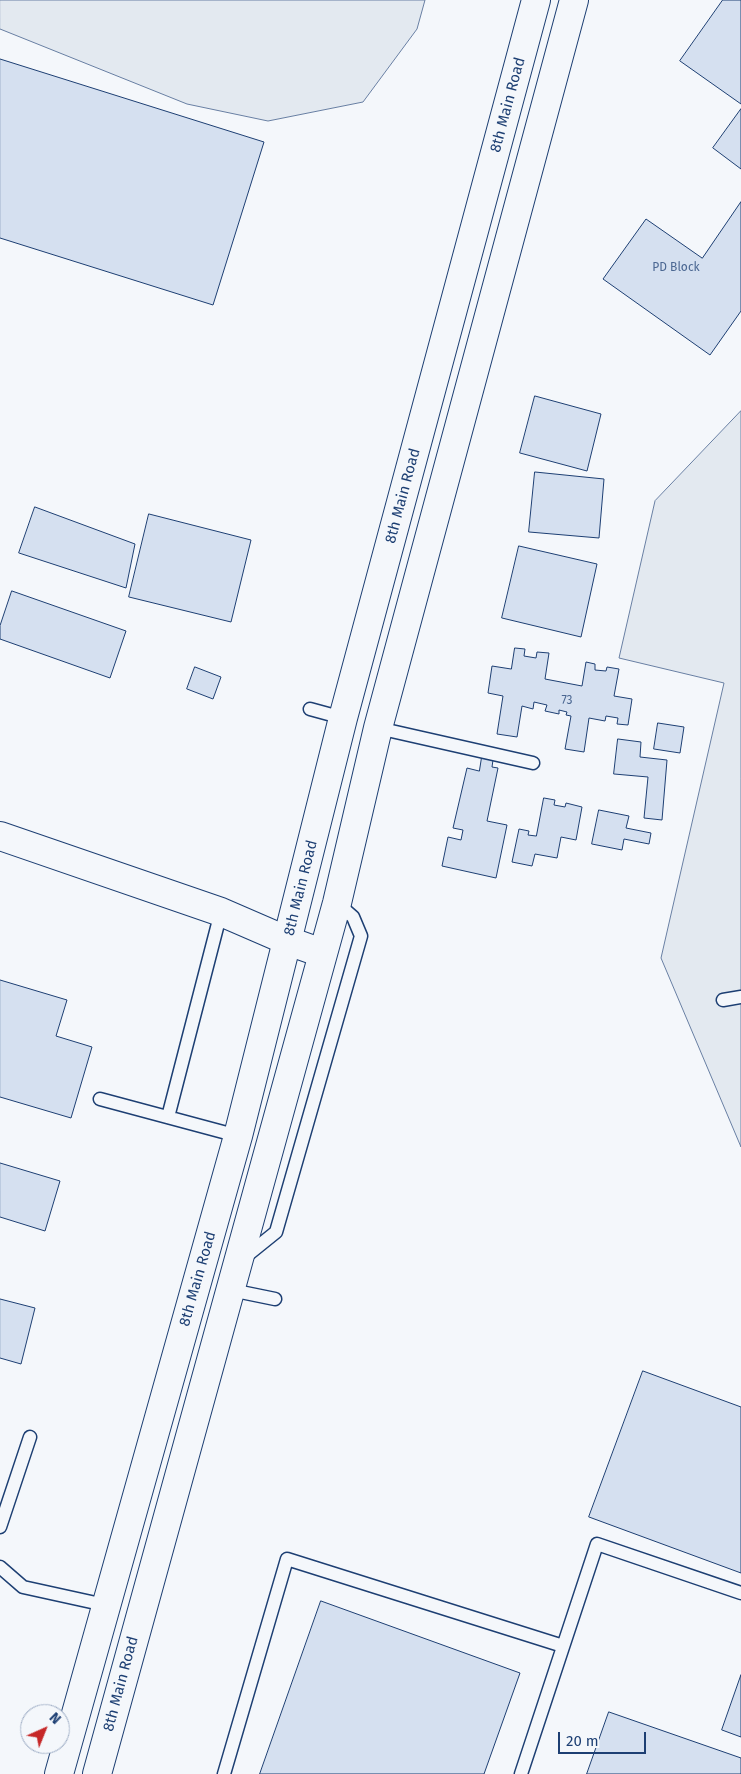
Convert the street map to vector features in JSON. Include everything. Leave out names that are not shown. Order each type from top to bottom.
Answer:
[{"type":"main road","name":"8th Main Road","points":[[59,1774],[238,1136],[343,718],[536,0]]},
{"type":"main road","name":"8th Main Road","points":[[97,1774],[337,903],[378,728],[574,0]]},
{"type":"main road","points":[[343,718],[378,728]]},
{"type":"main road","points":[[0,836],[221,912],[288,941],[322,953]]},
{"type":"lane","points":[[310,709],[343,718]]},
{"type":"lane","points":[[378,728],[532,763]]},
{"type":"lane","points":[[275,1299],[234,1277],[276,1232],[361,936],[353,916],[337,903]]},
{"type":"lane","points":[[168,1117],[221,912]]},
{"type":"lane","points":[[723,1000],[741,997]]},
{"type":"lane","points":[[100,1099],[238,1136]]},
{"type":"lane","points":[[0,1527],[30,1437]]},
{"type":"lane","points":[[521,1774],[598,1544],[741,1593]]},
{"type":"lane","points":[[224,1774],[287,1559],[563,1646]]},
{"type":"lane","points":[[0,1567],[23,1587],[105,1605]]},
{"type":"shaded area","points":[[0,0],[425,0],[417,29],[363,102],[268,121],[187,104],[0,29]]},
{"type":"shaded area","points":[[741,411],[741,1147],[661,958],[724,683],[619,658],[655,501]]},
{"type":"building","points":[[723,0],[741,0],[741,104],[680,61]]},
{"type":"building","points":[[0,59],[264,142],[213,305],[0,238]]},
{"type":"building","points":[[741,109],[741,169],[713,148]]},
{"type":"building","points":[[741,202],[741,311],[710,355],[603,279],[646,219],[702,258]]},
{"type":"building","points":[[535,396],[601,414],[587,471],[520,453]]},
{"type":"building","points":[[535,472],[604,479],[599,538],[529,532]]},
{"type":"building","points":[[35,507],[135,544],[126,588],[19,553]]},
{"type":"building","points":[[149,514],[251,540],[231,622],[129,597]]},
{"type":"building","points":[[519,546],[597,564],[581,637],[502,618]]},
{"type":"building","points":[[12,591],[126,631],[110,678],[0,639],[0,626]]},
{"type":"building","points":[[515,648],[525,649],[524,656],[536,658],[537,652],[549,653],[545,679],[582,686],[586,662],[595,664],[595,670],[606,671],[607,667],[619,669],[614,696],[632,699],[628,725],[617,724],[618,718],[606,716],[605,721],[589,718],[584,752],[565,749],[571,716],[566,715],[567,712],[559,710],[559,714],[545,711],[547,705],[534,702],[533,709],[522,706],[517,737],[497,734],[503,696],[488,693],[492,666],[511,669]]},
{"type":"building","points":[[195,667],[221,677],[213,699],[187,689]]},
{"type":"building","points":[[658,723],[684,727],[680,753],[654,749]]},
{"type":"building","points":[[618,739],[641,742],[640,757],[667,760],[662,820],[644,818],[648,777],[614,774]]},
{"type":"building","points":[[482,757],[493,760],[492,767],[498,768],[487,821],[507,825],[496,878],[442,866],[448,837],[461,840],[463,830],[453,828],[467,768],[479,771]]},
{"type":"building","points":[[544,798],[555,800],[554,805],[565,807],[566,803],[582,807],[576,840],[561,837],[557,858],[535,854],[532,866],[512,862],[519,829],[529,831],[528,835],[536,836]]},
{"type":"building","points":[[599,810],[629,816],[626,828],[651,833],[649,844],[624,839],[622,850],[592,844]]},
{"type":"building","points":[[0,980],[67,1000],[56,1036],[92,1047],[71,1118],[0,1097]]},
{"type":"building","points":[[0,1163],[60,1181],[45,1231],[0,1217]]},
{"type":"building","points":[[0,1299],[35,1308],[21,1364],[0,1358]]},
{"type":"building","points":[[643,1371],[741,1407],[741,1573],[589,1517]]},
{"type":"building","points":[[321,1601],[520,1673],[484,1774],[260,1774]]},
{"type":"building","points":[[741,1675],[741,1737],[722,1730]]},
{"type":"building","points":[[609,1712],[741,1758],[741,1774],[587,1774]]}]
